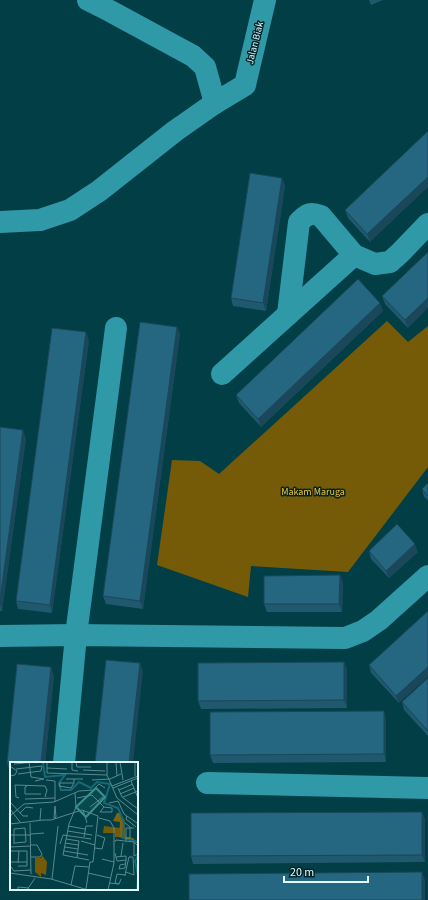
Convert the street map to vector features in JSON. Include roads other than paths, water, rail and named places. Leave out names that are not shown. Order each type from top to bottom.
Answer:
[{"type":"street","points":[[0,222],[40,220],[70,210],[99,191],[175,131],[215,103],[205,68],[193,56],[114,5],[88,0]]},
{"type":"street","name":"Jalan Biak","points":[[215,103],[245,85],[265,0]]},
{"type":"street","points":[[288,314],[299,222],[306,215],[314,213],[321,216],[354,255],[375,264],[390,262],[428,224]]},
{"type":"street","points":[[222,374],[354,255]]},
{"type":"street","points":[[64,762],[76,635],[116,328]]},
{"type":"street","points":[[0,636],[76,635],[345,638],[363,631],[379,620],[428,576]]},
{"type":"street","points":[[207,783],[428,788]]},
{"type":"park label","name":"Makam Maruga","points":[[313,492]]}]
